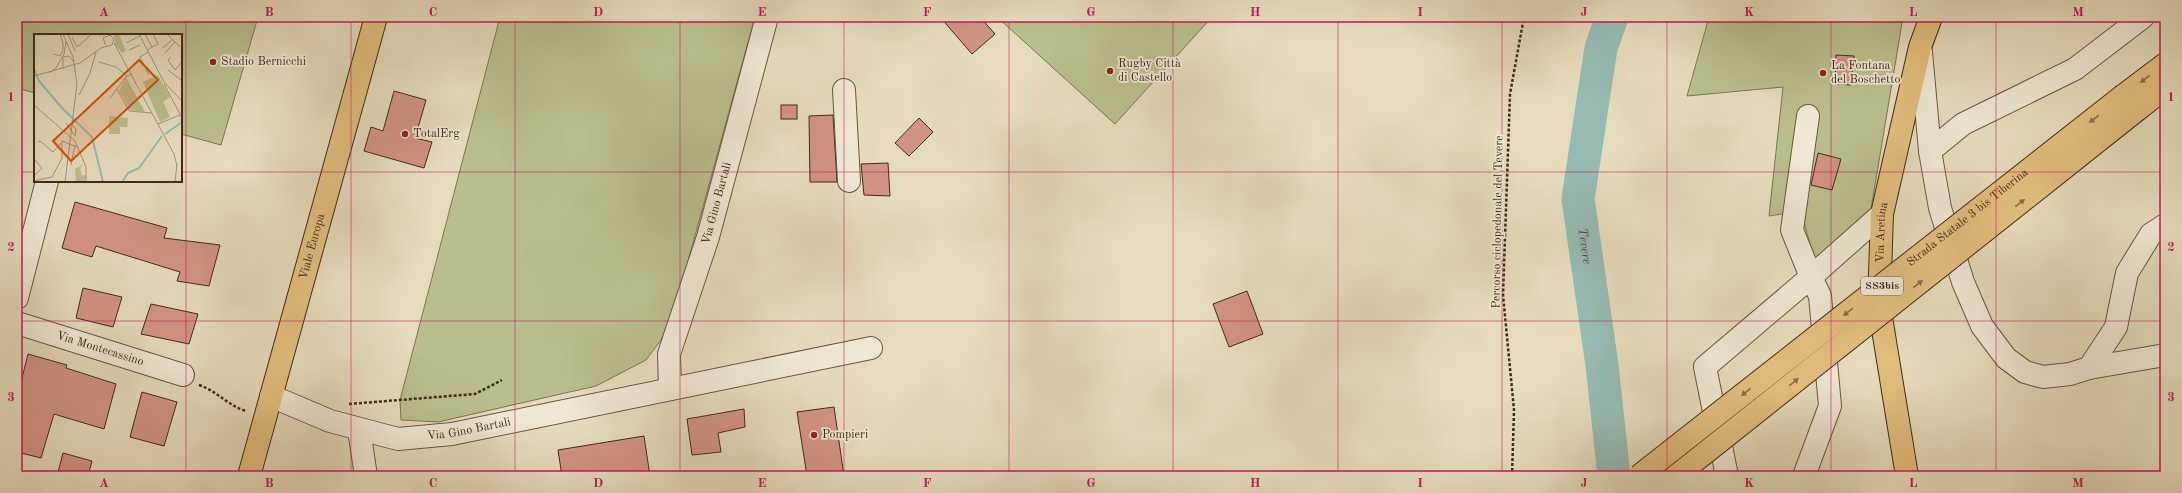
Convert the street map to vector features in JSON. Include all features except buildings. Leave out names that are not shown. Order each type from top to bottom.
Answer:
[{"type":"main road","name":"Viale Europa","points":[[249,476],[376,17]]},
{"type":"main road","name":"Via Aretina","points":[[1908,476],[1879,305],[1882,214],[1920,47],[1931,17]]},
{"type":"main road","name":"Strada Statale 3 bis Tiberina","points":[[1676,476],[2131,103],[2165,64]]},
{"type":"main road","name":"Strada Statale 3 bis Tiberina","points":[[1639,476],[2131,103],[2165,88]]},
{"type":"street","name":"Via Gino Bartali","points":[[670,389],[669,354],[708,237],[767,17]]},
{"type":"street","points":[[1930,150],[1963,124],[2075,69],[2143,17]]},
{"type":"street","points":[[1920,47],[1930,150],[1940,208],[1963,282],[1982,326],[2006,358],[2025,372],[2044,377],[2070,374],[2089,368],[2165,355]]},
{"type":"street","points":[[844,90],[849,180]]},
{"type":"street","points":[[1804,476],[1830,406],[1820,296],[1811,277],[1785,232],[1808,116]]},
{"type":"street","points":[[17,298],[24,248],[47,182]]},
{"type":"street","points":[[1726,471],[1705,367],[1811,277],[1882,214]]},
{"type":"street","points":[[2089,368],[2116,327],[2127,273],[2150,234],[2165,224]]},
{"type":"street","name":"Via Montecassino","points":[[17,323],[183,375]]},
{"type":"street","name":"Via Gino Bartali","points":[[271,396],[351,428],[398,439],[452,434],[871,348]]},
{"type":"street","points":[[351,428],[366,476]]},
{"type":"path","name":"Percorso ciclopedonale del Tevere","points":[[1512,476],[1514,410],[1503,295],[1510,94],[1524,17]]},
{"type":"path","points":[[183,375],[194,384],[212,390],[233,407],[246,412]]},
{"type":"path","points":[[351,428],[348,404],[475,394],[502,380]]},
{"type":"green space","name":"Stadio Bernicchi","points":[[17,17],[258,17],[221,145],[182,134],[182,34],[34,34],[34,93],[17,88]]},
{"type":"green space","points":[[500,17],[755,17],[676,305],[661,340],[646,360],[596,386],[438,422],[401,420],[400,400]]},
{"type":"green space","name":"Rugby Città di Castello","points":[[997,17],[1212,17],[1115,124]]},
{"type":"green space","points":[[1709,17],[1903,17],[1871,209],[1816,266],[1801,211],[1769,216],[1783,87],[1687,96]]},
{"type":"waterway","name":"Tevere","points":[[1612,17],[1601,48],[1578,199],[1602,365],[1614,476]]},
{"type":"place","name":"Stadio Bernicchi","points":[[213,62]]},
{"type":"place","name":"Rugby Città di Castello","points":[[1110,71]]},
{"type":"place","name":"La Fontana del Boschetto","points":[[1823,73]]},
{"type":"place","name":"TotalErg","points":[[405,134]]},
{"type":"place","name":"Pompieri","points":[[814,435]]}]
